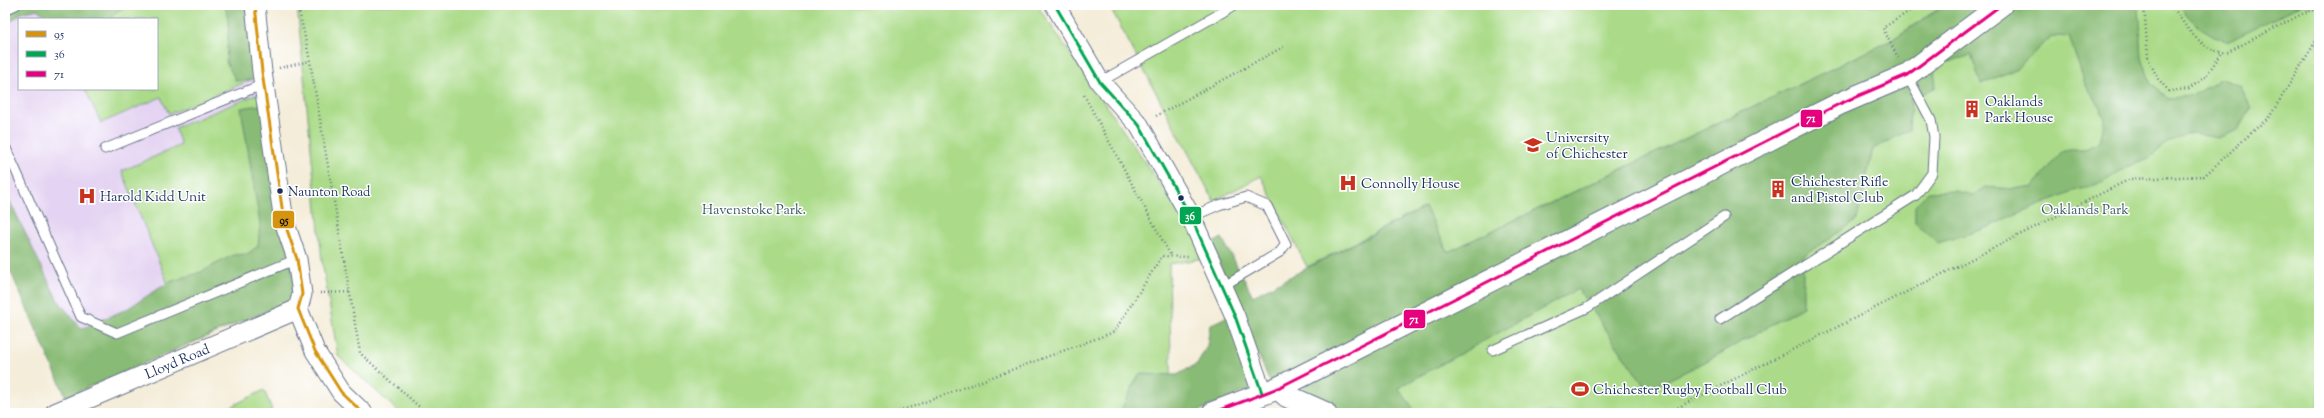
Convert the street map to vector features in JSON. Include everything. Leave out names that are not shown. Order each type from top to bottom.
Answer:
[{"type":"street","points":[[255,5],[263,78],[284,221],[297,259],[300,301],[315,351],[341,392],[363,413]]},
{"type":"street","points":[[1054,5],[1100,82],[1139,125],[1192,217],[1210,257],[1221,287],[1270,391],[1287,396],[1325,413]]},
{"type":"street","points":[[1213,413],[1270,391],[1832,108],[1907,75],[2001,5]]},
{"type":"street","name":"Lloyd Road","points":[[55,413],[300,301]]},
{"type":"lane","points":[[5,10],[16,5]]},
{"type":"lane","points":[[1100,82],[1235,5]]},
{"type":"lane","points":[[1720,319],[1916,195],[1932,172],[1934,137],[1931,120],[1907,75]]},
{"type":"lane","points":[[105,149],[263,78]]},
{"type":"lane","points":[[5,146],[81,317],[117,333],[297,259]]},
{"type":"lane","points":[[1192,217],[1218,204],[1246,197],[1267,206],[1286,244],[1280,252],[1221,287]]},
{"type":"lane","points":[[1493,350],[1586,308],[1724,217]]},
{"type":"path","points":[[298,5],[310,61],[360,354],[426,413]]},
{"type":"path","points":[[1895,51],[1884,28],[1919,5]]},
{"type":"path","points":[[2144,5],[2148,58],[2158,79],[2169,91],[2188,89],[2205,78],[2222,53]]},
{"type":"path","points":[[2172,5],[2182,22],[2201,41],[2216,52],[2222,53],[2228,52],[2304,13],[2313,10],[2319,11]]},
{"type":"path","points":[[1667,413],[2130,178],[2204,176],[2270,116],[2319,36]]},
{"type":"path","points":[[1139,125],[1285,46]]},
{"type":"path","points":[[263,78],[310,61]]},
{"type":"path","points":[[895,413],[1114,332],[1162,256],[1171,256],[1080,87]]},
{"type":"path","points":[[300,301],[349,292]]},
{"type":"shaded area","points":[[5,5],[258,5],[296,298],[66,397],[5,259]]},
{"type":"green space","points":[[5,5],[127,5],[110,18],[49,18],[37,9],[21,13],[5,26]]},
{"type":"green space","points":[[46,5],[258,5],[270,72],[169,114],[161,97],[101,123],[85,90],[158,90],[158,18],[52,18]]},
{"type":"green space","points":[[225,5],[258,5],[271,78],[236,81],[226,62],[229,25]]},
{"type":"green space","name":"Havenstoke Park.","points":[[297,5],[1037,5],[1210,257],[1169,264],[1172,413],[400,413],[338,356],[322,261]]},
{"type":"green space","name":"University of Chichester","points":[[1109,5],[1944,5],[1890,41],[1448,252],[1425,207],[1307,267],[1261,176],[1214,201]]},
{"type":"green space","points":[[1946,5],[2139,5],[2142,58],[2151,84],[2168,98],[2192,96],[2220,78],[2240,86],[2251,108],[2238,130],[2218,138],[2192,133],[2167,142],[2149,159],[2127,167],[2104,182],[2071,192],[2014,215],[1990,227],[1938,243],[1915,222],[1915,206],[1928,192],[1954,191],[1973,195],[1985,187],[2013,189],[2034,186],[2063,150],[2083,150],[2100,142],[2105,117],[2085,84],[2069,37],[2052,36],[2016,69],[1981,84],[1971,54],[1934,68],[1936,87],[1911,100],[1909,130],[1873,149],[1857,220],[1803,256],[1803,307],[1705,362],[1647,390],[1578,289],[1398,388],[1417,413],[1340,413],[1285,376],[1270,382],[1211,244],[1222,238],[1253,296],[1425,207],[1448,252],[1890,41]]},
{"type":"green space","name":"Oaklands Park","points":[[2022,5],[2319,5],[2319,413],[1349,413]]},
{"type":"green space","points":[[2180,5],[2301,5],[2227,42],[2194,23]]},
{"type":"green space","points":[[272,88],[296,298],[192,343],[122,171],[181,145],[175,128]]},
{"type":"green space","points":[[267,104],[296,298],[66,397],[5,259],[5,191],[57,299],[81,329],[127,309],[169,282],[201,272],[233,255],[247,254],[258,246],[260,224],[241,108]]},
{"type":"green space","points":[[1234,313],[1262,384],[1194,413],[1116,413],[1121,410],[1139,374],[1177,375],[1197,364],[1207,346],[1210,325]]},
{"type":"green space","points":[[264,390],[272,410],[263,413],[218,413]]},
{"type":"transit line","name":"95","points":[[255,5],[262,72],[284,221],[297,259],[302,294],[298,309],[315,351],[341,392],[363,413]]},
{"type":"transit line","name":"36","points":[[1055,5],[1100,82],[1139,125],[1191,217],[1235,316],[1262,393]]},
{"type":"transit line","name":"71","points":[[1213,413],[1278,388],[1839,104],[1907,75],[2001,5]]},
{"type":"place","name":"Oaklands Park House","points":[[1972,109]]},
{"type":"place","name":"University of Chichester","points":[[1533,145]]},
{"type":"place","name":"Connolly House","points":[[1348,183]]},
{"type":"place","name":"Chichester Rifle and Pistol Club","points":[[1778,189]]},
{"type":"place","name":"Naunton Road","points":[[280,191]]},
{"type":"place","name":"Harold Kidd Unit","points":[[87,196]]},
{"type":"place","name":"Chichester Rugby Football Club","points":[[1580,389]]}]
